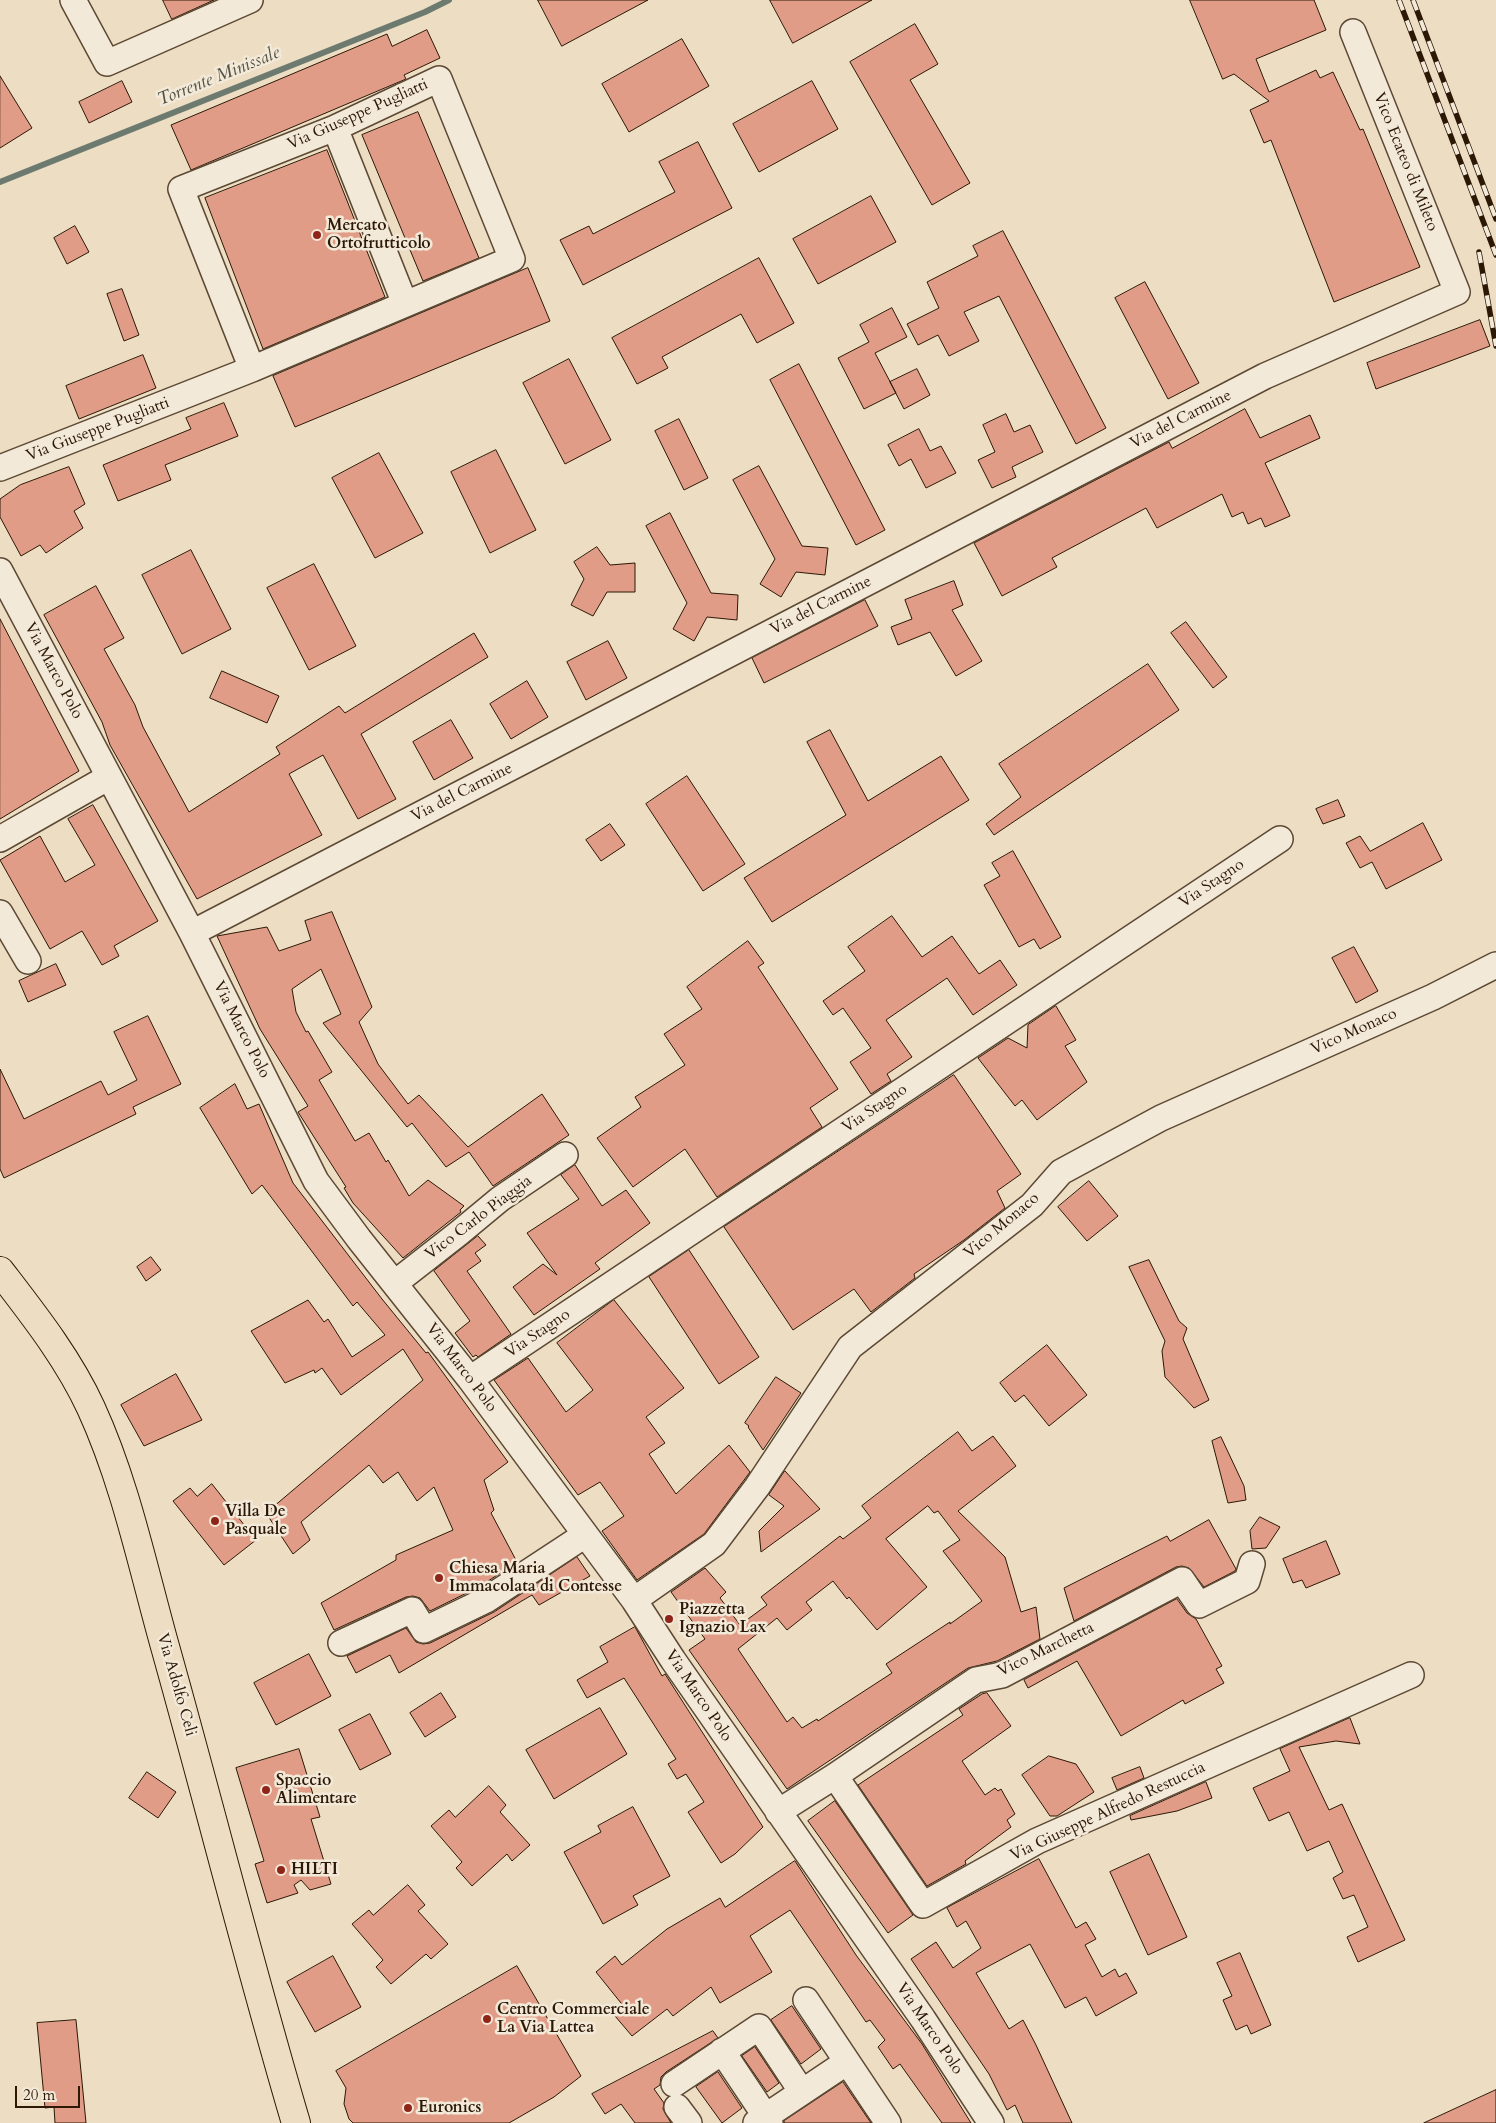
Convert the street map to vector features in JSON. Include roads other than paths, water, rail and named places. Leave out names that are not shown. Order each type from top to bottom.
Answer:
[{"type":"main road","name":"Via Adolfo Celi","points":[[0,1271],[32,1313],[76,1380],[90,1406],[113,1462],[296,2123]]},
{"type":"street","points":[[73,0],[107,63],[250,0]]},
{"type":"street","name":"Vico Ecateo di Mileto","points":[[1353,32],[1457,292]]},
{"type":"street","name":"Via Giuseppe Pugliatti","points":[[0,468],[252,369],[512,259],[439,79],[335,128],[181,189],[252,369]]},
{"type":"street","points":[[335,128],[405,304]]},
{"type":"street","name":"Via del Carmine","points":[[192,933],[1265,376],[1457,292]]},
{"type":"street","name":"Via Marco Polo","points":[[0,571],[7,600],[109,777],[192,933],[316,1181],[359,1239],[470,1379],[634,1600],[673,1660],[923,2019],[991,2123]]},
{"type":"street","points":[[0,839],[109,777]]},
{"type":"street","name":"Via Stagno","points":[[470,1379],[1280,839]]},
{"type":"street","points":[[0,913],[28,962]]},
{"type":"street","name":"Vico Monaco","points":[[634,1600],[714,1544],[757,1487],[850,1347],[1032,1205],[1061,1172],[1161,1118],[1433,997],[1496,965]]},
{"type":"street","name":"Vico Carlo Piaggia","points":[[395,1283],[500,1199],[565,1155]]},
{"type":"street","points":[[341,1643],[412,1610],[424,1630],[486,1600],[585,1535]]},
{"type":"street","name":"Vico Marchetta","points":[[778,1812],[835,1776],[976,1680],[1002,1675],[1182,1580],[1199,1605],[1247,1581],[1252,1564]]},
{"type":"street","name":"Via Giuseppe Alfredo Restuccia","points":[[835,1776],[923,1905],[1037,1841],[1412,1675]]},
{"type":"street","points":[[806,2000],[888,2123]]},
{"type":"street","points":[[680,2105],[722,2051],[759,2027],[802,2092]]},
{"type":"street","points":[[722,2051],[764,2121],[802,2092],[847,2062]]},
{"type":"waterway","name":"Torrente Minissale","points":[[0,182],[425,12],[449,0]]},
{"type":"railway","points":[[1399,0],[1496,255]]},
{"type":"railway","points":[[1413,0],[1496,219]]},
{"type":"railway","points":[[1479,252],[1496,346]]},
{"type":"place","name":"Mercato Ortofrutticolo","points":[[317,235]]},
{"type":"place","name":"Villa De Pasquale","points":[[215,1521]]},
{"type":"place","name":"Chiesa Maria Immacolata di Contesse","points":[[439,1578]]},
{"type":"place","name":"Piazzetta Ignazio Lax","points":[[669,1619]]},
{"type":"place","name":"Spaccio Alimentare","points":[[266,1790]]},
{"type":"place","name":"HILTI","points":[[281,1870]]},
{"type":"place","name":"Centro Commerciale La Via Lattea","points":[[487,2019]]},
{"type":"place","name":"Euronics","points":[[408,2108]]}]
